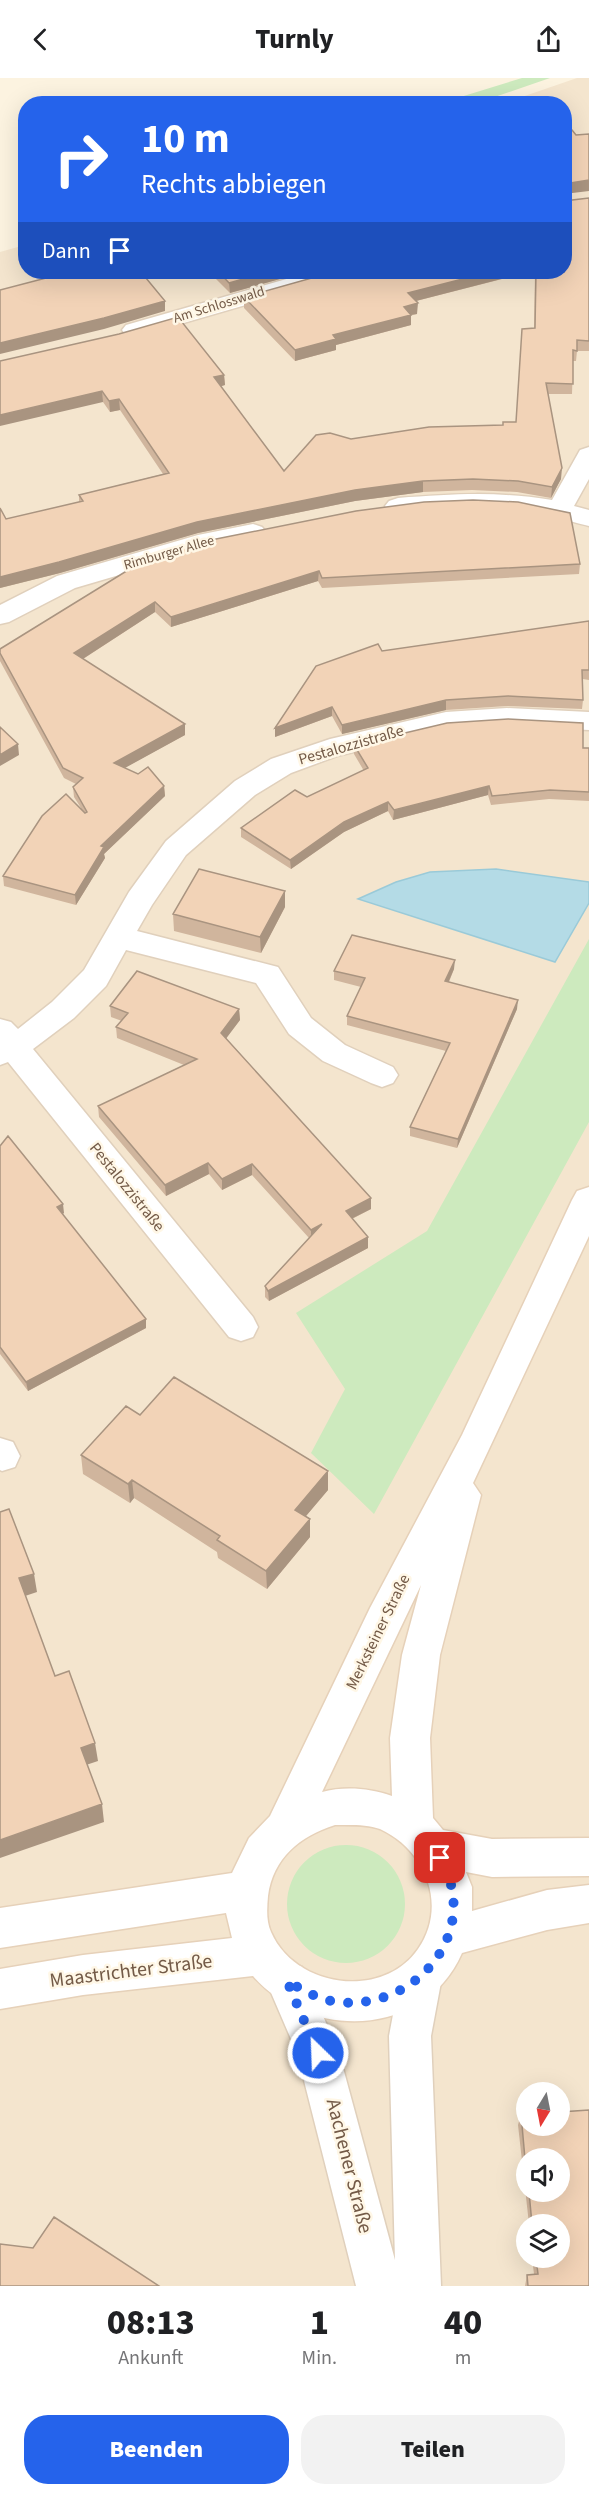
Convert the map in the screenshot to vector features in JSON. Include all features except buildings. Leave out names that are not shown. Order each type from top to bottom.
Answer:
[{"type":"street","name":"Am Schlosswald","points":[[111,337],[310,279]]},
{"type":"street","points":[[561,509],[589,455]]},
{"type":"street","points":[[379,508],[472,500],[517,502],[561,509],[570,514],[589,518]]},
{"type":"street","name":"Rimburger Allee","points":[[0,616],[66,582],[207,541],[278,527]]},
{"type":"street","name":"Pestalozzistraße","points":[[241,1327],[5,1043],[63,1010],[95,978],[118,936],[176,848],[245,788],[281,766],[330,748],[446,721],[507,717],[589,721]]},
{"type":"street","points":[[118,936],[267,975],[300,1026],[334,1053],[382,1075]]},
{"type":"street","name":"Merksteiner Straße","points":[[286,1826],[383,1620],[477,1441],[589,1200]]},
{"type":"street","name":"Merksteiner Straße","points":[[423,1837],[410,1738],[421,1655],[477,1441]]},
{"type":"street","points":[[423,1837],[447,1870],[453,1896],[454,1916],[449,1937],[441,1953],[421,1977],[396,1994],[365,2002],[337,2002],[311,1994],[275,1968],[247,1920],[248,1890],[255,1866],[268,1844],[286,1826],[310,1814],[335,1807],[361,1807],[389,1814],[423,1837],[492,1858],[589,1857]]},
{"type":"street","points":[[0,1928],[248,1890]]},
{"type":"street","points":[[449,1937],[547,1910],[589,1904]]},
{"type":"street","name":"Maastrichter Straße","points":[[0,1989],[83,1975],[275,1968]]},
{"type":"street","name":"Aachener Straße","points":[[275,1968],[318,2053],[379,2286]]},
{"type":"street","points":[[418,2286],[410,2036],[421,1977]]},
{"type":"shaded area","points":[[577,78],[589,78],[589,2286],[0,2286],[0,252],[18,247],[18,279],[572,279],[572,96],[524,96]]},
{"type":"green space","points":[[522,78],[550,78],[497,96],[464,96]]},
{"type":"green space","points":[[589,939],[589,1122],[374,1514],[311,1453],[345,1389],[296,1313],[427,1231]]},
{"type":"green space","points":[[346,1845],[369,1849],[388,1862],[401,1881],[405,1904],[401,1927],[388,1946],[369,1959],[346,1963],[323,1959],[304,1946],[291,1927],[287,1904],[291,1881],[304,1862],[323,1849]]},
{"type":"water","points":[[496,869],[589,882],[589,903],[555,962],[358,899],[396,882],[430,872]]},
{"type":"route","points":[[318,2053],[287,1981],[311,1994],[337,2002],[365,2002],[396,1994],[421,1977],[441,1953],[449,1937],[454,1916],[453,1896],[447,1870],[440,1858]]}]
